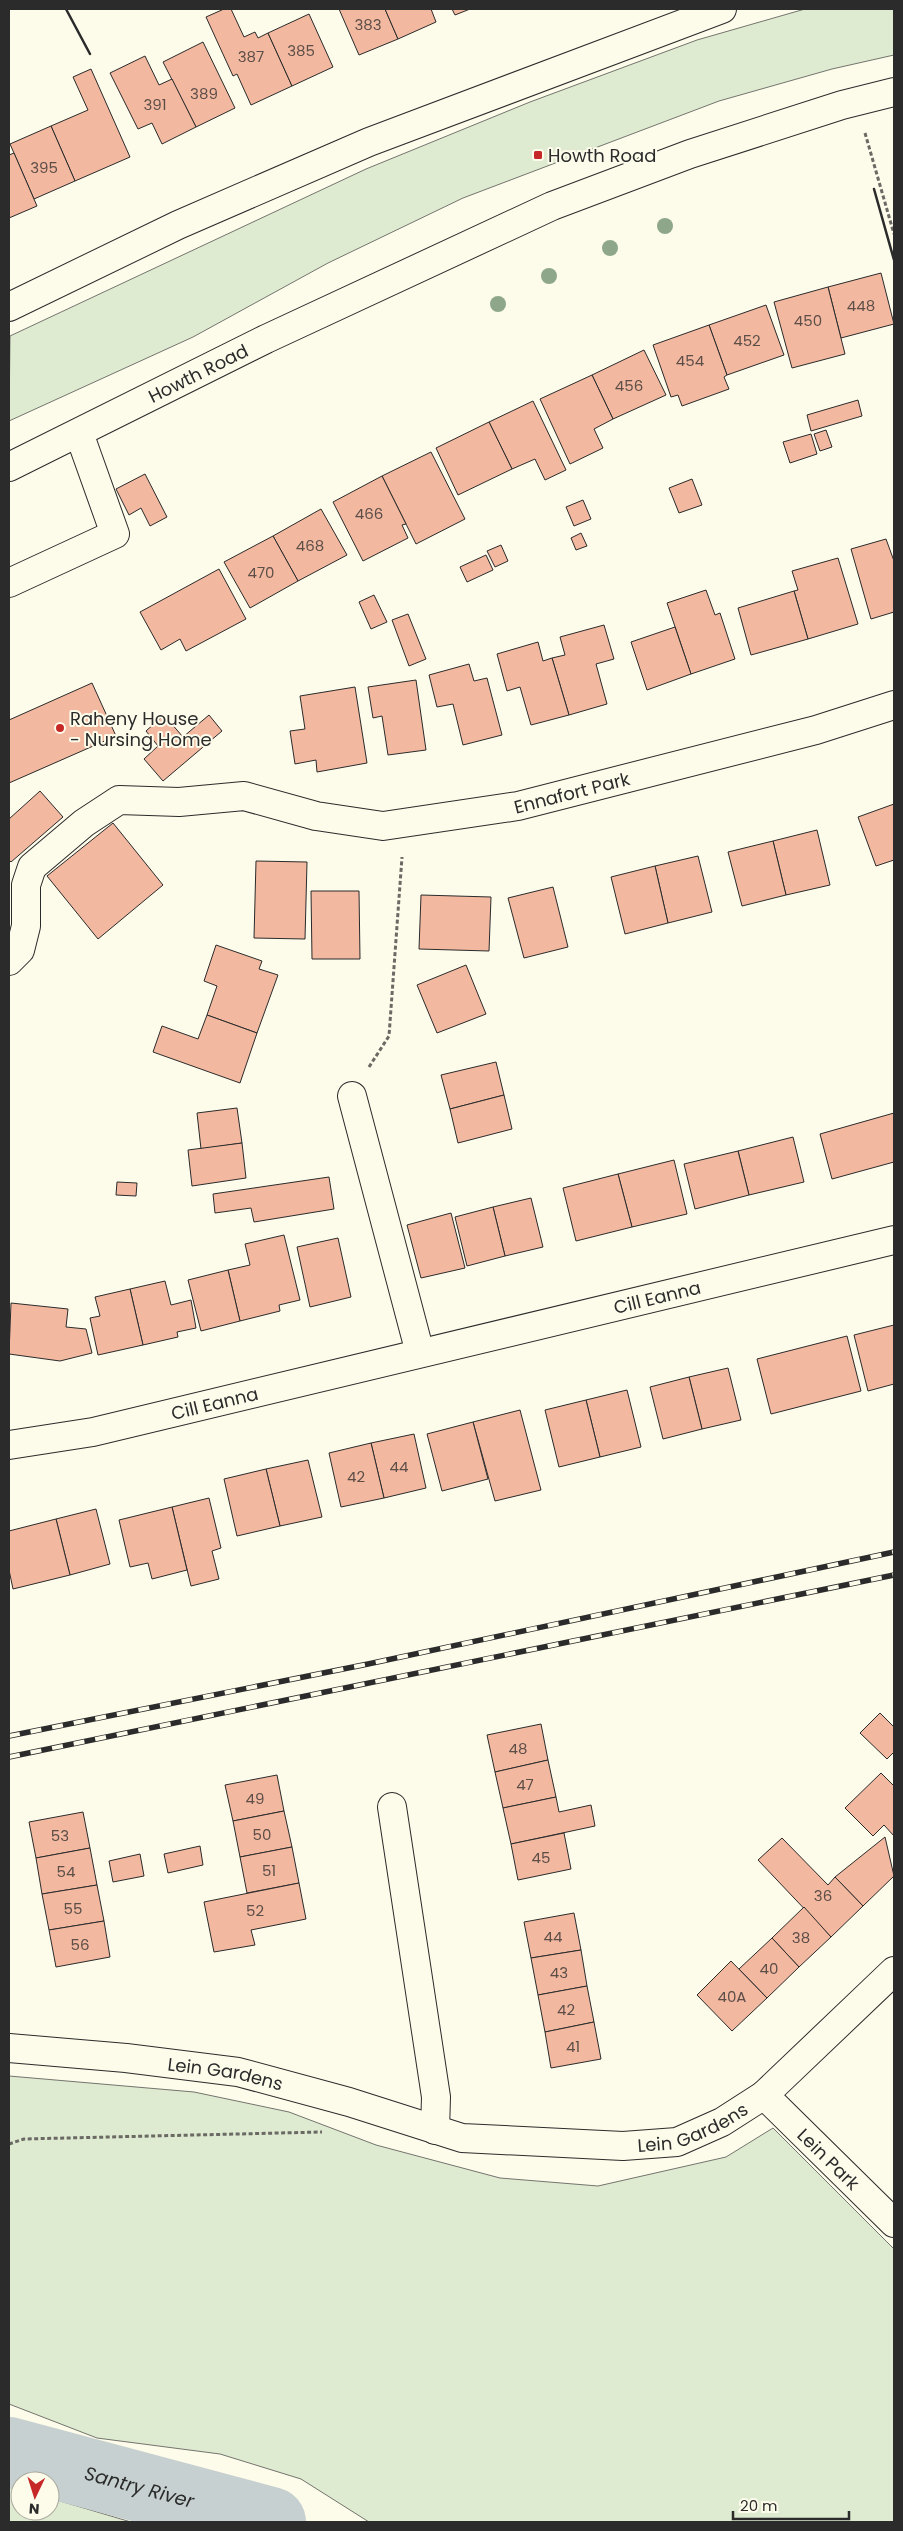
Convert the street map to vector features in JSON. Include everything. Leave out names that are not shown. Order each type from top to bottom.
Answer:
[{"type":"street","points":[[9,307],[178,225],[369,142],[722,9]]},
{"type":"street","name":"Howth Road","points":[[9,467],[266,339],[552,206],[690,154],[856,101],[894,92]]},
{"type":"street","points":[[9,583],[116,534],[80,433]]},
{"type":"street","name":"Ennafort Park","points":[[9,961],[20,950],[26,926],[26,885],[32,867],[105,808],[119,800],[178,802],[244,796],[316,816],[383,826],[518,806],[816,730],[894,706]]},
{"type":"street","points":[[352,1096],[420,1353]]},
{"type":"street","name":"Cill Eanna","points":[[9,1445],[93,1432],[894,1240]]},
{"type":"street","points":[[392,1807],[436,2097],[436,2130]]},
{"type":"street","name":"Lein Gardens","points":[[9,2048],[126,2058],[238,2072],[349,2102],[462,2138],[623,2146],[677,2142],[722,2122],[764,2095],[894,1972]]},
{"type":"street","name":"Lein Park","points":[[764,2095],[894,2223]]},
{"type":"path","points":[[856,101],[894,234]]},
{"type":"path","points":[[352,1096],[389,1036],[405,822]]},
{"type":"path","points":[[9,2144],[24,2140],[327,2132]]},
{"type":"green space","points":[[805,9],[894,9],[894,55],[832,69],[719,101],[463,198],[328,263],[193,337],[9,421],[10,336],[366,169],[530,102],[697,40]]},
{"type":"green space","points":[[9,2076],[194,2092],[289,2112],[376,2145],[500,2178],[598,2186],[726,2157],[773,2128],[894,2249],[894,2522],[369,2522],[301,2479],[220,2454],[97,2438],[9,2404]]},
{"type":"green space","points":[[9,2485],[10,2521],[60,2521],[60,2501],[131,2522],[9,2522]]},
{"type":"building","points":[[224,9],[231,9],[244,37],[255,32],[258,38],[268,33],[292,86],[251,105],[237,74],[233,76],[206,17]]},
{"type":"building","points":[[339,9],[385,9],[398,39],[359,55]]},
{"type":"building","points":[[385,9],[431,9],[436,22],[398,39]]},
{"type":"building","points":[[452,9],[470,9],[455,15]]},
{"type":"building","points":[[309,14],[333,67],[292,86],[268,33]]},
{"type":"building","points":[[203,42],[235,108],[196,127],[163,62]]},
{"type":"building","points":[[145,56],[159,85],[172,79],[196,127],[162,144],[152,123],[138,129],[110,73]]},
{"type":"building","points":[[91,69],[130,157],[75,181],[51,126],[88,110],[73,77]]},
{"type":"building","points":[[51,126],[75,181],[34,199],[10,144]]},
{"type":"building","points":[[14,153],[37,206],[9,218],[9,155]]},
{"type":"building","points":[[881,273],[894,324],[841,338],[828,287]]},
{"type":"building","points":[[828,287],[845,354],[792,368],[774,302]]},
{"type":"building","points":[[766,305],[784,355],[727,375],[709,325]]},
{"type":"building","points":[[709,325],[727,375],[724,377],[729,389],[682,406],[678,395],[671,397],[653,345]]},
{"type":"building","points":[[644,350],[666,395],[613,419],[592,375]]},
{"type":"building","points":[[592,375],[613,419],[594,429],[603,448],[570,464],[540,399]]},
{"type":"building","points":[[858,400],[862,416],[811,431],[807,415]]},
{"type":"building","points":[[533,401],[566,470],[545,480],[535,459],[512,469],[489,422]]},
{"type":"building","points":[[489,422],[512,469],[458,495],[436,448]]},
{"type":"building","points":[[826,430],[832,447],[820,451],[814,434]]},
{"type":"building","points":[[811,434],[817,454],[790,463],[783,442]]},
{"type":"building","points":[[431,452],[465,519],[416,544],[382,476]]},
{"type":"building","points":[[145,474],[167,517],[150,526],[141,508],[129,515],[116,489]]},
{"type":"building","points":[[382,476],[406,524],[402,525],[408,538],[363,561],[333,502]]},
{"type":"building","points":[[692,479],[702,505],[679,513],[669,488]]},
{"type":"building","points":[[583,500],[591,519],[574,526],[566,507]]},
{"type":"building","points":[[321,509],[347,555],[298,581],[273,536]]},
{"type":"building","points":[[581,533],[587,546],[576,550],[571,538]]},
{"type":"building","points":[[273,536],[298,581],[250,608],[224,562]]},
{"type":"building","points":[[886,539],[894,561],[894,612],[871,619],[851,549]]},
{"type":"building","points":[[501,545],[508,561],[495,567],[487,551]]},
{"type":"building","points":[[486,555],[493,570],[467,582],[460,567]]},
{"type":"building","points":[[838,558],[858,624],[808,639],[794,591],[798,590],[792,571]]},
{"type":"building","points":[[219,569],[246,619],[186,651],[180,639],[161,650],[140,612]]},
{"type":"building","points":[[706,590],[715,615],[720,613],[735,659],[691,674],[667,603]]},
{"type":"building","points":[[794,591],[808,639],[751,655],[738,608]]},
{"type":"building","points":[[374,595],[387,622],[371,629],[359,602]]},
{"type":"building","points":[[408,614],[426,659],[409,666],[392,620]]},
{"type":"building","points":[[604,625],[614,659],[596,664],[607,704],[569,715],[552,658],[565,655],[560,637]]},
{"type":"building","points":[[675,627],[691,674],[647,690],[631,642]]},
{"type":"building","points":[[538,642],[543,661],[552,658],[569,715],[531,725],[520,687],[507,691],[497,654]]},
{"type":"building","points":[[469,664],[474,681],[487,678],[502,735],[463,745],[453,704],[437,707],[429,675]]},
{"type":"building","points":[[416,680],[426,750],[388,755],[382,716],[373,718],[368,687]]},
{"type":"building","name":"Raheny House - Nursing Home","points":[[92,683],[116,736],[9,783],[9,720]]},
{"type":"building","points":[[355,687],[367,763],[317,772],[316,760],[295,764],[290,731],[305,729],[300,696]]},
{"type":"building","points":[[164,715],[183,737],[209,715],[222,731],[163,781],[144,759],[158,746],[146,731]]},
{"type":"building","points":[[40,791],[63,817],[11,862],[9,860],[9,819]]},
{"type":"building","points":[[894,804],[894,860],[876,866],[858,817]]},
{"type":"building","points":[[113,823],[163,885],[98,939],[47,876]]},
{"type":"building","points":[[817,830],[830,885],[786,895],[773,841]]},
{"type":"building","points":[[773,841],[786,895],[742,906],[728,852]]},
{"type":"building","points":[[698,856],[712,912],[668,923],[655,866]]},
{"type":"building","points":[[256,861],[307,862],[305,939],[254,938]]},
{"type":"building","points":[[655,866],[668,923],[625,934],[611,877]]},
{"type":"building","points":[[553,887],[568,947],[524,958],[508,898]]},
{"type":"building","points":[[311,891],[359,891],[360,959],[312,959]]},
{"type":"building","points":[[421,895],[491,897],[489,951],[419,949]]},
{"type":"building","points":[[216,945],[262,961],[259,969],[278,975],[257,1033],[207,1015],[217,986],[204,981]]},
{"type":"building","points":[[466,965],[486,1014],[437,1033],[417,985]]},
{"type":"building","points":[[207,1015],[257,1033],[240,1083],[153,1052],[162,1026],[198,1039]]},
{"type":"building","points":[[496,1062],[504,1095],[450,1109],[441,1075]]},
{"type":"building","points":[[504,1095],[512,1129],[458,1143],[450,1109]]},
{"type":"building","points":[[237,1108],[242,1143],[201,1149],[197,1113]]},
{"type":"building","points":[[894,1113],[894,1162],[832,1179],[820,1134]]},
{"type":"building","points":[[793,1137],[804,1182],[749,1195],[738,1151]]},
{"type":"building","points":[[242,1143],[246,1178],[192,1186],[188,1150]]},
{"type":"building","points":[[738,1151],[749,1195],[695,1209],[684,1164]]},
{"type":"building","points":[[674,1160],[687,1214],[632,1227],[618,1174]]},
{"type":"building","points":[[618,1174],[632,1227],[576,1241],[563,1188]]},
{"type":"building","points":[[329,1177],[334,1209],[254,1222],[251,1208],[215,1213],[213,1194]]},
{"type":"building","points":[[117,1182],[137,1183],[136,1196],[116,1195]]},
{"type":"building","points":[[531,1198],[543,1247],[505,1256],[493,1207]]},
{"type":"building","points":[[493,1207],[505,1256],[467,1266],[455,1217]]},
{"type":"building","points":[[451,1213],[465,1268],[421,1278],[407,1225]]},
{"type":"building","points":[[284,1235],[300,1300],[279,1305],[280,1311],[240,1321],[228,1270],[250,1265],[245,1244]]},
{"type":"building","points":[[338,1238],[351,1297],[310,1307],[297,1247]]},
{"type":"building","points":[[228,1270],[240,1321],[201,1331],[188,1280]]},
{"type":"building","points":[[165,1281],[171,1305],[191,1300],[196,1328],[177,1332],[178,1337],[143,1345],[130,1289]]},
{"type":"building","points":[[130,1289],[143,1345],[98,1355],[90,1318],[100,1316],[95,1297]]},
{"type":"building","points":[[11,1303],[68,1309],[66,1327],[86,1329],[92,1353],[60,1361],[9,1354]]},
{"type":"building","points":[[894,1325],[894,1384],[868,1391],[854,1335]]},
{"type":"building","points":[[847,1336],[861,1391],[771,1414],[757,1359]]},
{"type":"building","points":[[728,1368],[741,1420],[702,1429],[689,1377]]},
{"type":"building","points":[[689,1377],[702,1429],[663,1439],[650,1387]]},
{"type":"building","points":[[627,1390],[641,1447],[600,1457],[586,1400]]},
{"type":"building","points":[[586,1400],[600,1457],[559,1467],[545,1410]]},
{"type":"building","points":[[520,1410],[541,1490],[495,1501],[473,1422]]},
{"type":"building","points":[[473,1422],[488,1479],[442,1491],[427,1434]]},
{"type":"building","points":[[414,1434],[426,1488],[384,1498],[371,1443]]},
{"type":"building","points":[[371,1443],[384,1498],[341,1507],[329,1453]]},
{"type":"building","points":[[308,1460],[322,1517],[280,1526],[266,1469]]},
{"type":"building","points":[[266,1469],[280,1526],[237,1536],[224,1479]]},
{"type":"building","points":[[209,1498],[221,1548],[212,1551],[219,1579],[191,1586],[172,1507]]},
{"type":"building","points":[[172,1507],[187,1570],[152,1579],[148,1563],[130,1567],[119,1520]]},
{"type":"building","points":[[96,1509],[110,1564],[70,1575],[56,1519]]},
{"type":"building","points":[[56,1519],[70,1575],[13,1589],[9,1570],[9,1531]]},
{"type":"building","points":[[880,1713],[894,1727],[894,1752],[887,1759],[860,1733]]},
{"type":"building","points":[[541,1724],[548,1760],[495,1772],[487,1735]]},
{"type":"building","points":[[548,1760],[556,1797],[503,1808],[495,1772]]},
{"type":"building","points":[[881,1773],[894,1786],[894,1836],[884,1825],[873,1836],[845,1808]]},
{"type":"building","points":[[277,1775],[284,1811],[233,1821],[225,1785]]},
{"type":"building","points":[[556,1797],[559,1812],[591,1805],[595,1826],[511,1844],[503,1808]]},
{"type":"building","points":[[284,1811],[292,1847],[240,1857],[233,1821]]},
{"type":"building","points":[[83,1812],[90,1848],[36,1858],[29,1822]]},
{"type":"building","points":[[564,1833],[571,1869],[518,1880],[511,1844]]},
{"type":"building","points":[[885,1837],[894,1876],[863,1906],[835,1877]]},
{"type":"building","points":[[782,1838],[828,1885],[835,1877],[863,1906],[831,1937],[758,1860]]},
{"type":"building","points":[[200,1846],[203,1865],[168,1873],[164,1854]]},
{"type":"building","points":[[292,1847],[299,1883],[247,1893],[240,1857]]},
{"type":"building","points":[[90,1848],[97,1885],[42,1894],[36,1858]]},
{"type":"building","points":[[140,1854],[144,1876],[113,1882],[109,1861]]},
{"type":"building","points":[[299,1883],[306,1919],[251,1930],[255,1945],[214,1952],[204,1902]]},
{"type":"building","points":[[97,1885],[104,1921],[49,1930],[42,1894]]},
{"type":"building","points":[[804,1907],[831,1937],[799,1967],[772,1938]]},
{"type":"building","points":[[574,1913],[581,1950],[531,1958],[524,1922]]},
{"type":"building","points":[[104,1921],[110,1957],[56,1967],[49,1930]]},
{"type":"building","points":[[772,1938],[799,1967],[767,1998],[739,1969]]},
{"type":"building","points":[[581,1950],[587,1986],[538,1995],[531,1958]]},
{"type":"building","points":[[731,1961],[767,1998],[732,2031],[697,1995]]},
{"type":"building","points":[[587,1986],[594,2022],[545,2032],[538,1995]]},
{"type":"building","points":[[594,2022],[601,2059],[551,2068],[545,2032]]},
{"type":"waterway","name":"Santry River","points":[[9,2452],[271,2522]]},
{"type":"railway","points":[[9,1736],[368,1664],[894,1552]]},
{"type":"railway","points":[[9,1757],[894,1575]]},
{"type":"wall","points":[[66,9],[90,54]]},
{"type":"wall","points":[[874,189],[894,260]]},
{"type":"place","name":"Howth Road","points":[[538,155]]},
{"type":"place","name":"Raheny House - Nursing Home","points":[[60,728]]}]
